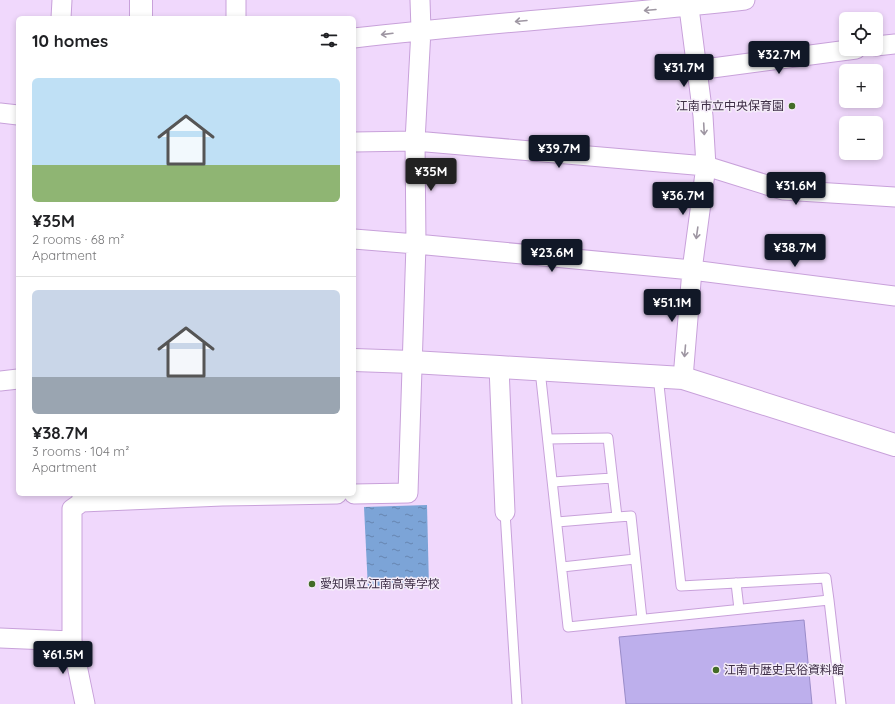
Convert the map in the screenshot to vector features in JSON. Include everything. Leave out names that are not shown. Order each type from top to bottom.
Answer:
[{"type":"street","points":[[61,16],[62,0]]},
{"type":"street","points":[[141,16],[142,0]]},
{"type":"street","points":[[236,0],[236,16]]},
{"type":"street","points":[[356,494],[408,493],[416,244],[415,141],[420,0]]},
{"type":"street","points":[[356,38],[689,3],[745,0]]},
{"type":"street","points":[[683,378],[692,270],[706,166],[703,116],[689,3]]},
{"type":"street","points":[[883,45],[895,44]]},
{"type":"street","points":[[697,70],[839,51]]},
{"type":"street","points":[[0,113],[16,115]]},
{"type":"street","points":[[356,142],[415,141],[706,166],[782,190],[895,197]]},
{"type":"street","points":[[356,239],[692,270],[895,296]]},
{"type":"street","points":[[356,360],[683,378],[895,445]]},
{"type":"street","points":[[499,367],[505,512]]},
{"type":"street","points":[[0,380],[16,379]]},
{"type":"street","points":[[85,704],[72,641],[72,509],[82,498],[175,496]]},
{"type":"street","points":[[0,638],[72,641]]},
{"type":"lane","points":[[540,370],[568,627],[829,600]]},
{"type":"lane","points":[[658,376],[681,586],[826,578],[841,704]]},
{"type":"lane","points":[[548,439],[608,438],[617,518]]},
{"type":"lane","points":[[552,482],[612,478]]},
{"type":"lane","points":[[505,512],[517,704]]},
{"type":"lane","points":[[557,522],[630,516],[642,620]]},
{"type":"lane","points":[[562,567],[635,559]]},
{"type":"lane","points":[[736,583],[739,609]]},
{"type":"water","points":[[427,505],[429,587],[368,589],[364,507]]},
{"type":"building","name":"江南市歴史民俗資料館","points":[[804,620],[812,704],[626,704],[619,637]]},
{"type":"place","name":"江南市立中央保育園","points":[[792,106]]},
{"type":"place","name":"愛知県立江南高等学校","points":[[312,584]]},
{"type":"place","name":"江南市歴史民俗資料館","points":[[716,670]]}]
